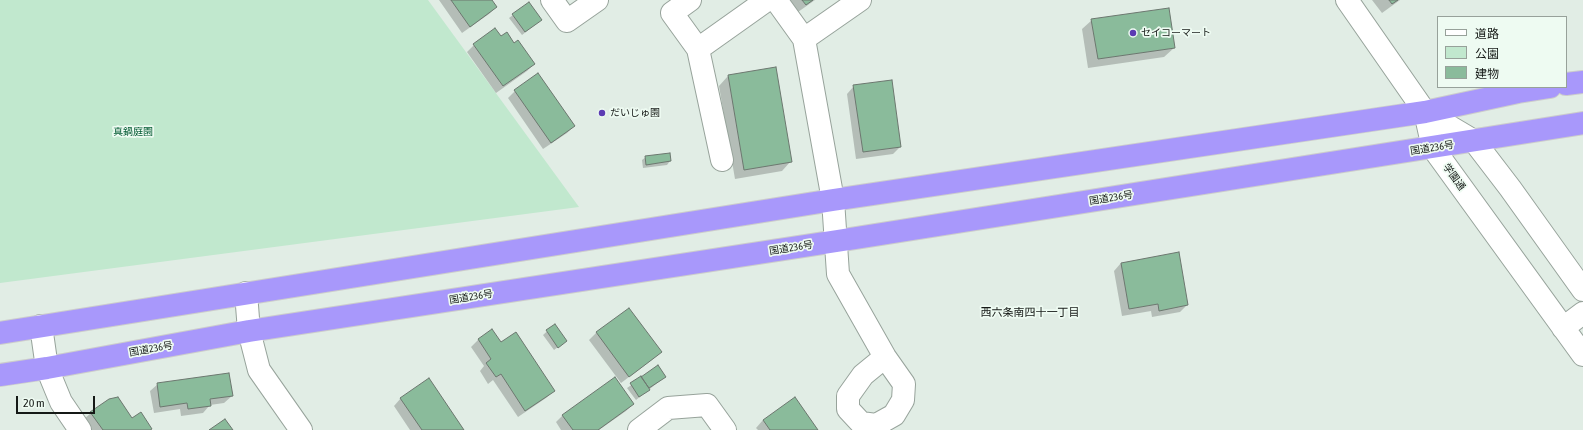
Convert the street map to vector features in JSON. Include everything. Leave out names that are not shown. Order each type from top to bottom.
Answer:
[{"type":"highway","points":[[1567,84],[1583,82]]},
{"type":"highway","points":[[0,333],[833,200],[1425,112],[1544,88]]},
{"type":"highway","name":"国道236号","points":[[0,375],[47,368],[249,331],[837,241],[1433,148],[1583,123]]},
{"type":"street","points":[[552,0],[567,21],[597,0]]},
{"type":"street","points":[[690,0],[672,13],[698,49],[722,160]]},
{"type":"street","points":[[698,49],[768,0]]},
{"type":"street","points":[[776,0],[804,39],[833,200],[837,241],[838,274],[885,358]]},
{"type":"street","points":[[804,39],[860,0]]},
{"type":"street","points":[[1347,0],[1425,112],[1474,141],[1510,188],[1583,290]]},
{"type":"street","name":"学園通","points":[[1425,112],[1433,148],[1583,355]]},
{"type":"street","points":[[246,293],[249,331],[259,370],[302,430]]},
{"type":"street","points":[[1563,328],[1583,313]]},
{"type":"street","points":[[41,326],[47,368],[61,402],[80,430]]},
{"type":"street","points":[[639,430],[668,408],[707,405],[725,430]]},
{"type":"green space","name":"真鍋庭園","points":[[0,0],[428,0],[579,207],[0,283]]},
{"type":"building","points":[[451,0],[492,0],[497,7],[470,27]]},
{"type":"building","points":[[802,0],[813,0],[806,5]]},
{"type":"building","points":[[1389,0],[1398,0],[1392,4]]},
{"type":"building","points":[[529,2],[542,20],[525,32],[512,14]]},
{"type":"building","name":"セイコーマート","points":[[1169,8],[1175,48],[1098,59],[1091,19]]},
{"type":"building","points":[[495,28],[501,36],[507,32],[514,43],[518,40],[535,64],[503,86],[473,44]]},
{"type":"building","points":[[776,67],[792,162],[744,170],[728,75]]},
{"type":"building","points":[[538,73],[575,126],[551,143],[514,90]]},
{"type":"building","points":[[892,80],[901,147],[863,152],[853,85]]},
{"type":"building","points":[[670,153],[671,161],[646,165],[645,156]]},
{"type":"building","points":[[1179,252],[1188,305],[1159,311],[1158,304],[1129,309],[1121,263]]},
{"type":"building","points":[[629,308],[662,352],[629,377],[596,332]]},
{"type":"building","points":[[555,324],[567,341],[558,348],[546,330]]},
{"type":"building","points":[[492,329],[501,342],[516,332],[555,391],[525,411],[501,374],[496,377],[486,363],[491,359],[478,339]]},
{"type":"building","points":[[658,365],[666,377],[649,388],[641,377]]},
{"type":"building","points":[[229,373],[233,396],[210,399],[211,406],[188,409],[187,403],[160,407],[157,383]]},
{"type":"building","points":[[641,376],[650,390],[639,397],[630,383]]},
{"type":"building","points":[[615,377],[634,404],[598,430],[573,430],[562,415]]},
{"type":"building","points":[[429,378],[464,430],[422,430],[400,398]]},
{"type":"building","points":[[118,397],[132,418],[141,412],[152,429],[103,430],[90,412],[109,399]]},
{"type":"building","points":[[795,397],[818,430],[770,430],[763,420]]},
{"type":"building","points":[[225,419],[233,430],[209,430]]},
{"type":"place","name":"セイコーマート","points":[[1133,33]]},
{"type":"place","name":"だいじゅ園","points":[[602,113]]},
{"type":"district","name":"西六条南四十一丁目","points":[[1030,313]]}]
